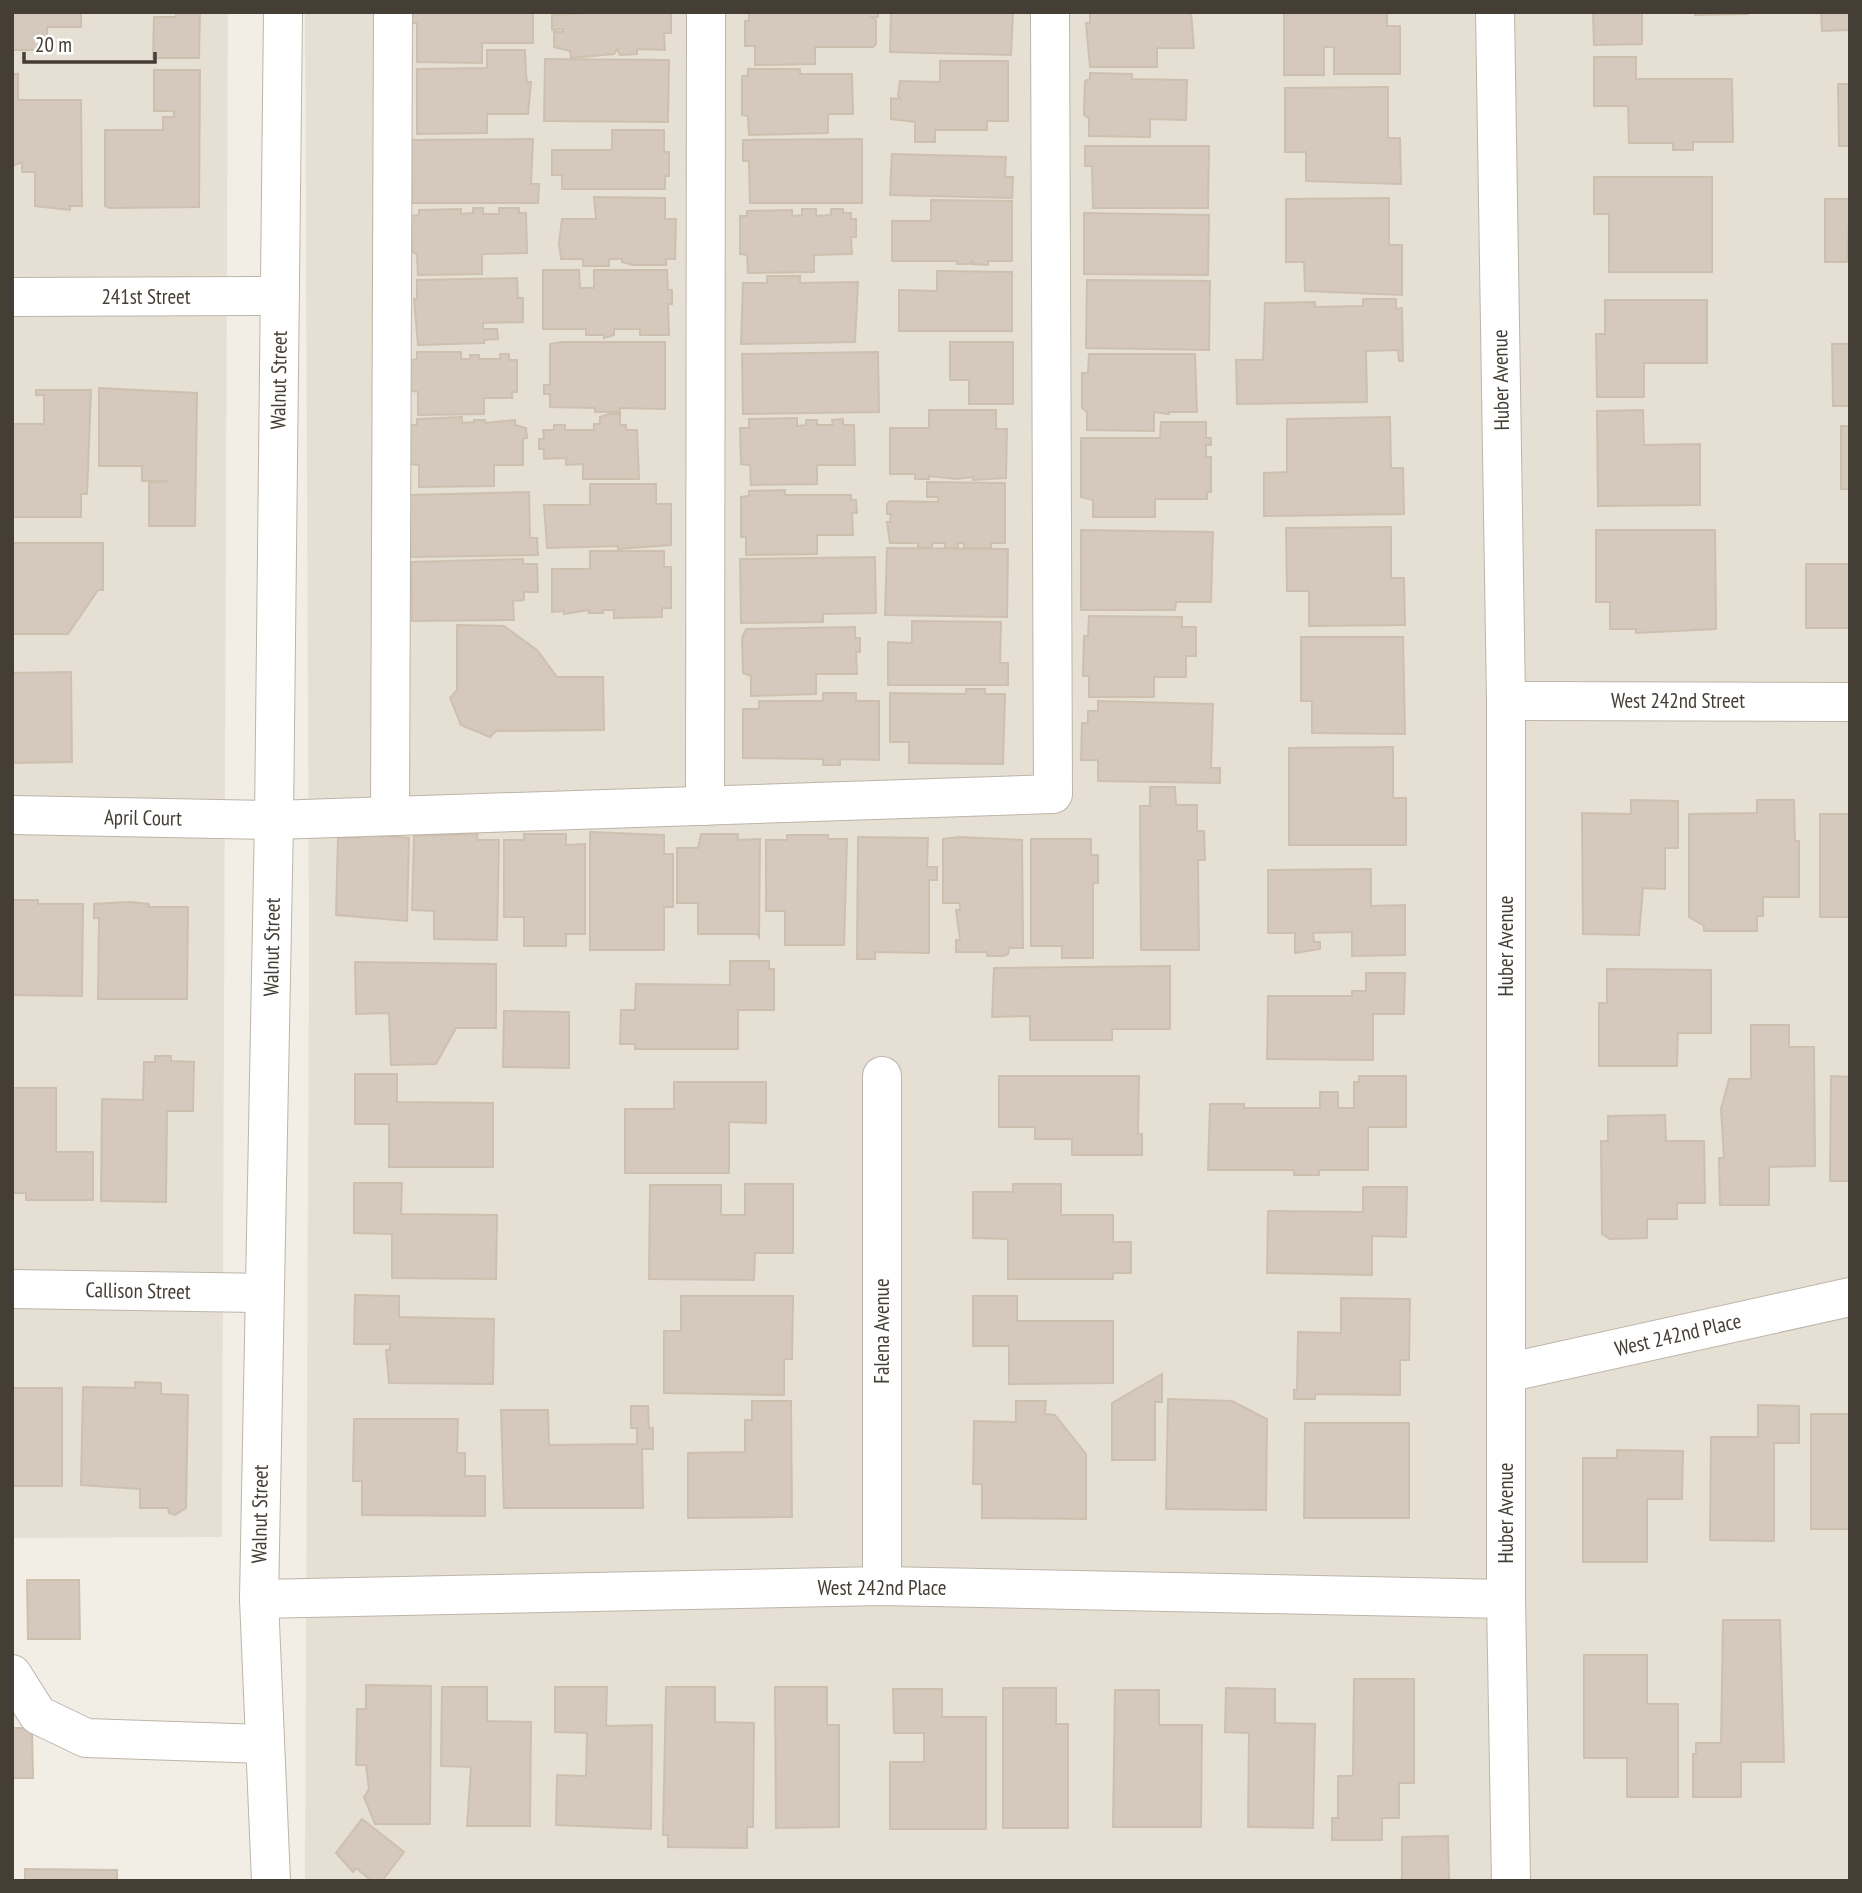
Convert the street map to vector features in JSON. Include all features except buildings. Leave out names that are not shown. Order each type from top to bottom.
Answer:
[{"type":"street","name":"Walnut Street","points":[[271,1881],[259,1599],[274,820],[283,12]]},
{"type":"street","points":[[390,816],[393,12]]},
{"type":"street","points":[[705,806],[706,12]]},
{"type":"street","name":"April Court","points":[[12,815],[274,820],[1053,794],[1050,12]]},
{"type":"street","name":"Huber Avenue","points":[[1495,12],[1506,701],[1506,1599],[1511,1881]]},
{"type":"street","name":"241st Street","points":[[12,297],[280,296]]},
{"type":"street","name":"West 242nd Street","points":[[1506,701],[1850,702]]},
{"type":"street","name":"Falena Avenue","points":[[882,1076],[882,1586]]},
{"type":"street","name":"Callison Street","points":[[12,1289],[264,1293]]},
{"type":"street","name":"West 242nd Place","points":[[1506,1373],[1850,1297]]},
{"type":"street","name":"West 242nd Place","points":[[259,1599],[882,1586],[1506,1599]]},
{"type":"street","points":[[12,1674],[38,1715],[86,1738],[265,1744]]},
{"type":"shaded area","points":[[12,12],[228,12],[222,1537],[12,1538]]},
{"type":"shaded area","points":[[305,12],[1850,12],[1850,1881],[305,1881],[309,952]]}]
